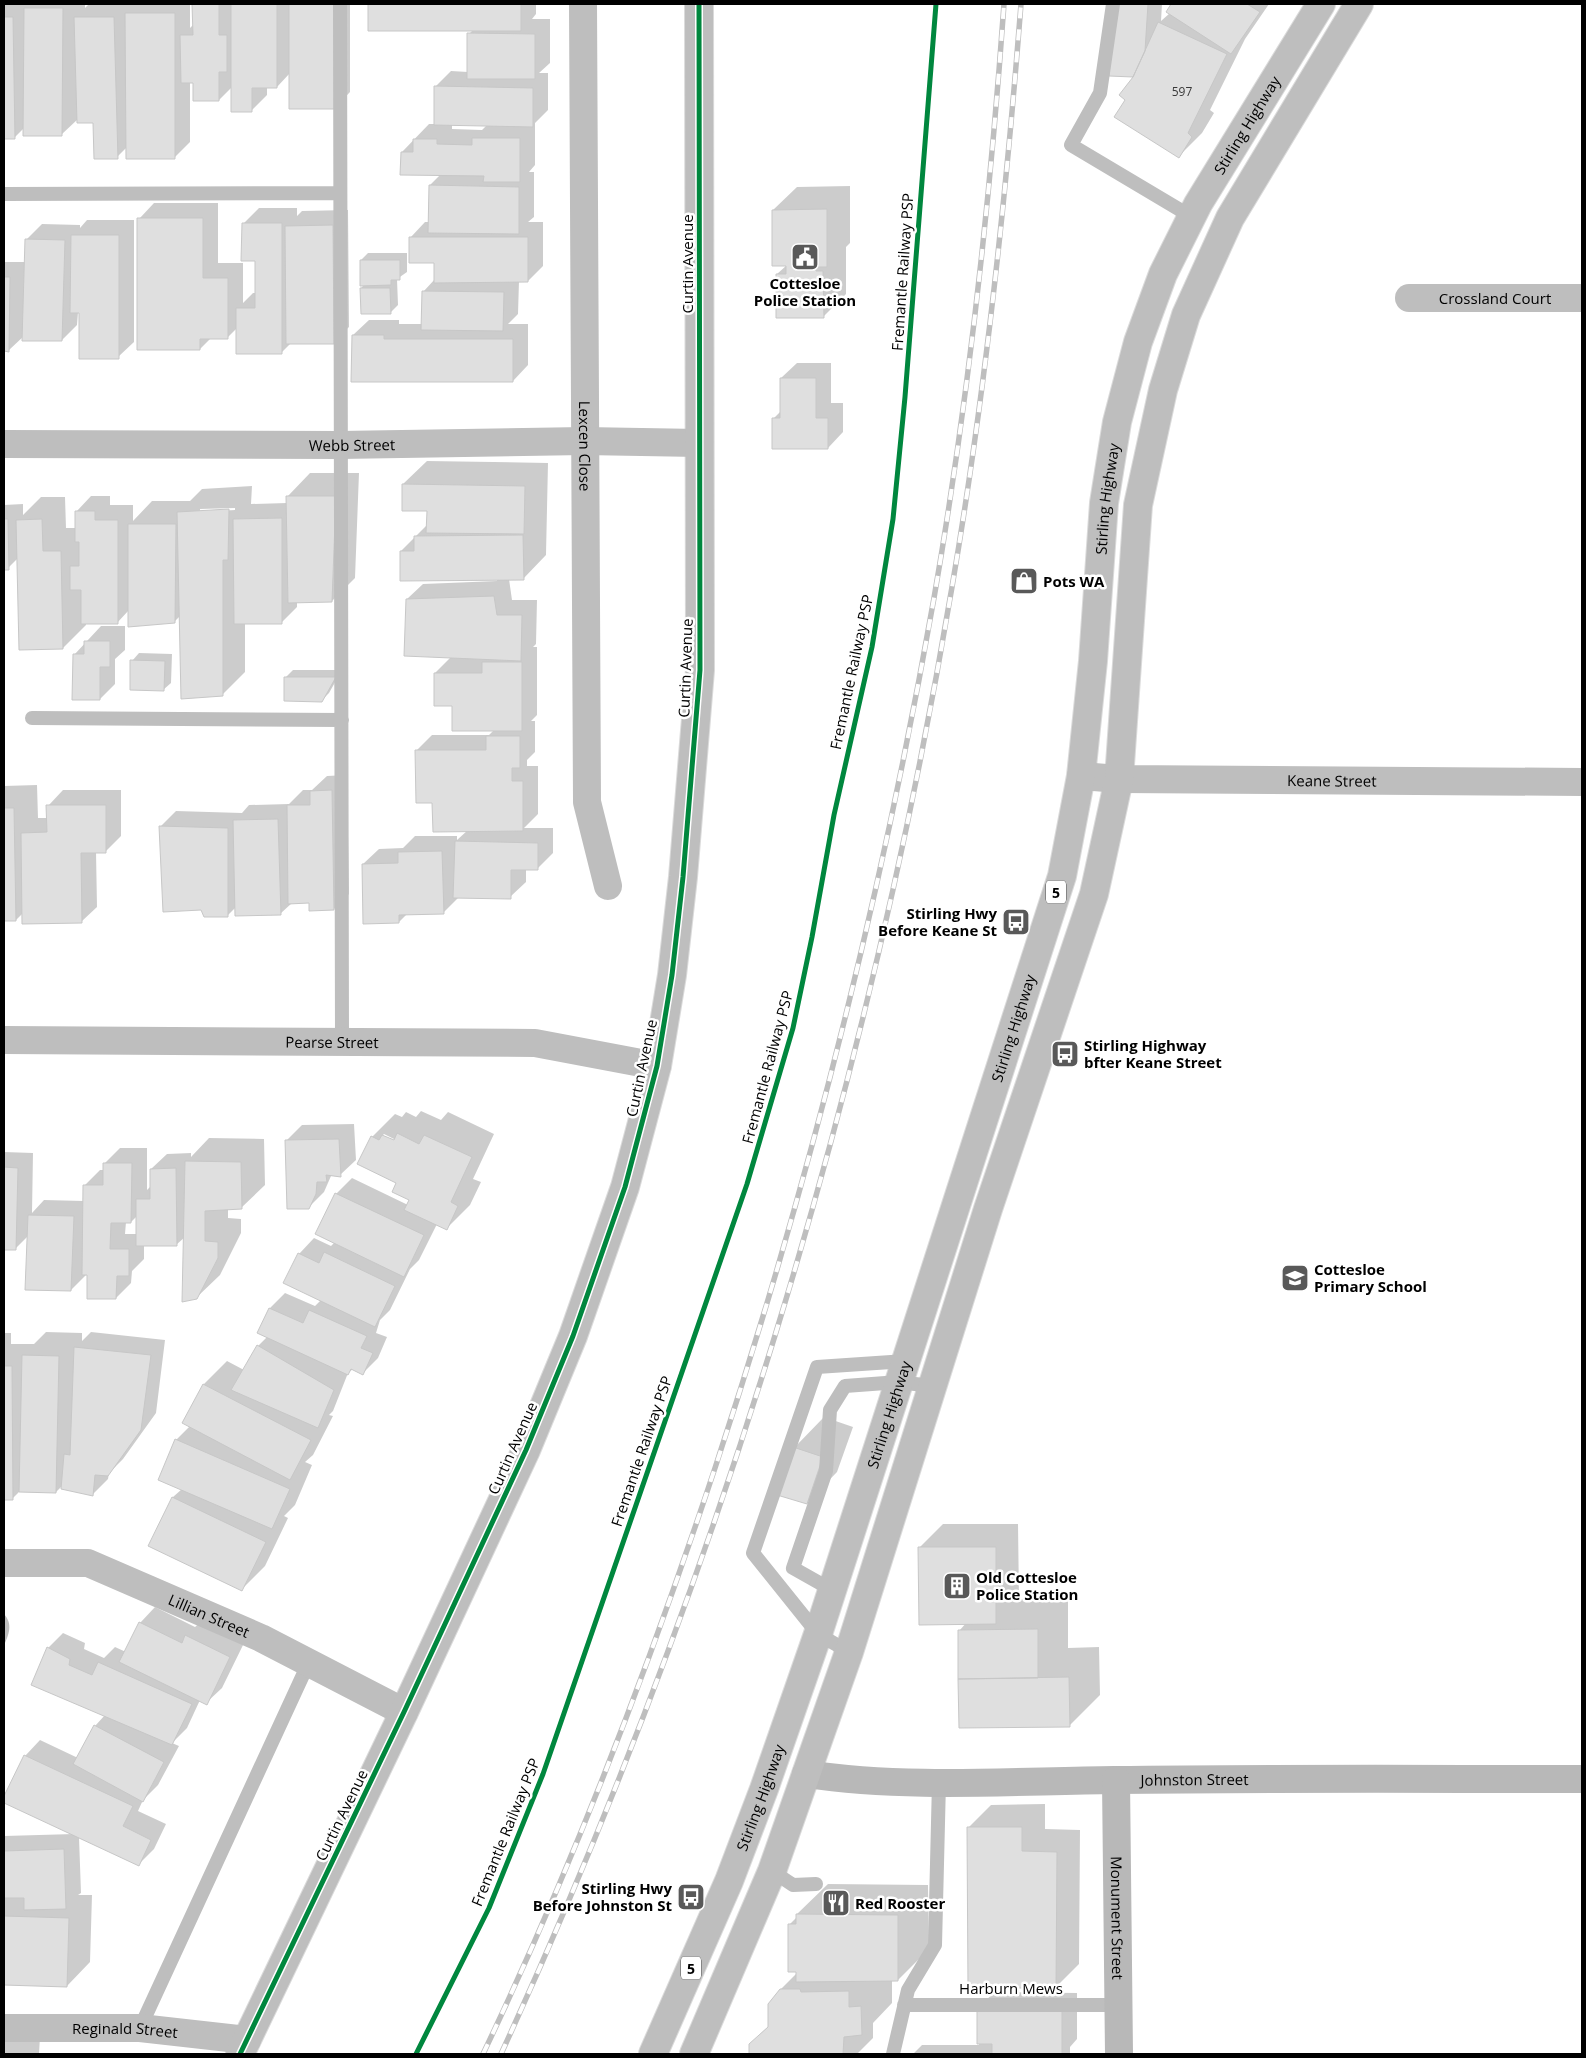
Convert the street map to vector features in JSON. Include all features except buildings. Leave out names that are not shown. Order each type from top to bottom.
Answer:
[{"type":"main road","name":"Lexcen Close","points":[[583,4],[587,802],[608,886]]},
{"type":"main road","name":"Curtin Avenue","points":[[243,2047],[404,1712],[526,1450],[573,1336],[625,1188],[657,1066],[672,975],[683,877],[700,670],[699,4]]},
{"type":"main road","name":"Stirling Highway","points":[[653,2054],[729,1881],[764,1789],[818,1634],[1062,876],[1081,776],[1094,661],[1104,503],[1117,422],[1142,333],[1162,279],[1198,204],[1322,4]]},
{"type":"main road","name":"Stirling Highway","points":[[694,2054],[772,1871],[849,1652],[988,1209],[1094,894],[1120,779],[1138,505],[1166,380],[1186,315],[1230,218],[1360,4]]},
{"type":"main road","name":"Crossland Court","points":[[1408,298],[1582,298]]},
{"type":"main road","name":"Webb Street","points":[[4,444],[340,445],[584,441],[699,443]]},
{"type":"main road","name":"Keane Street","points":[[1081,776],[1120,779],[1582,782]]},
{"type":"main road","name":"Pearse Street","points":[[4,1040],[534,1043],[657,1066]]},
{"type":"main road","name":"Lillian Street","points":[[4,1563],[88,1563],[261,1638],[404,1712]]},
{"type":"main road","name":"Reginald Street","points":[[4,2028],[140,2028],[243,2047]]},
{"type":"street","name":"Johnston Street","points":[[806,1774],[847,1780],[939,1782],[1582,1778]]},
{"type":"street","name":"Monument Street","points":[[1116,1780],[1119,2054]]},
{"type":"lane","points":[[340,4],[342,1041]]},
{"type":"lane","points":[[1113,4],[1100,93],[1071,145],[1192,217]]},
{"type":"lane","points":[[4,194],[339,193]]},
{"type":"lane","points":[[32,718],[342,720]]},
{"type":"lane","points":[[849,1652],[818,1634],[753,1554],[817,1367],[902,1372],[931,1386]]},
{"type":"lane","points":[[832,1590],[794,1568],[826,1471],[830,1410],[845,1386],[902,1372]]},
{"type":"lane","points":[[140,2028],[308,1662]]},
{"type":"lane","points":[[893,2054],[908,1990],[935,1945],[939,1782]]},
{"type":"lane","points":[[772,1871],[794,1885],[816,1884]]},
{"type":"lane","name":"Harburn Mews","points":[[904,2005],[1118,2005]]},
{"type":"shaded area","points":[[4,1614],[9,1625],[9,1633],[4,1645]]},
{"type":"railway","points":[[483,2054],[579,1838],[664,1617],[690,1543],[782,1254],[840,1037],[867,928],[914,708],[946,524],[967,376],[985,227],[1004,4]]},
{"type":"railway","points":[[501,2054],[578,1878],[650,1699],[715,1519],[775,1336],[828,1151],[876,965],[917,776],[964,515],[993,296],[1009,150],[1021,4]]},
{"type":"cycle path","points":[[240,2054],[404,1712],[526,1450],[573,1336],[625,1187],[657,1066],[672,975],[683,877],[700,670],[699,4]]},
{"type":"cycle path","name":"Fremantle Railway PSP","points":[[416,2054],[489,1908],[543,1774],[747,1184],[793,1028],[834,815],[872,647],[893,519],[905,397],[936,4]]},
{"type":"place","name":"Cottesloe Police Station","points":[[805,257]]},
{"type":"place","name":"Pots WA","points":[[1024,581]]},
{"type":"place","name":"Stirling Hwy Before Keane St","points":[[1016,922]]},
{"type":"place","name":"Stirling Highway bfter Keane Street","points":[[1065,1054]]},
{"type":"place","name":"Cottesloe Primary School","points":[[1295,1278]]},
{"type":"place","name":"Old Cottesloe Police Station","points":[[957,1586]]},
{"type":"place","name":"Stirling Hwy Before Johnston St","points":[[691,1897]]},
{"type":"place","name":"Red Rooster","points":[[836,1903]]}]
